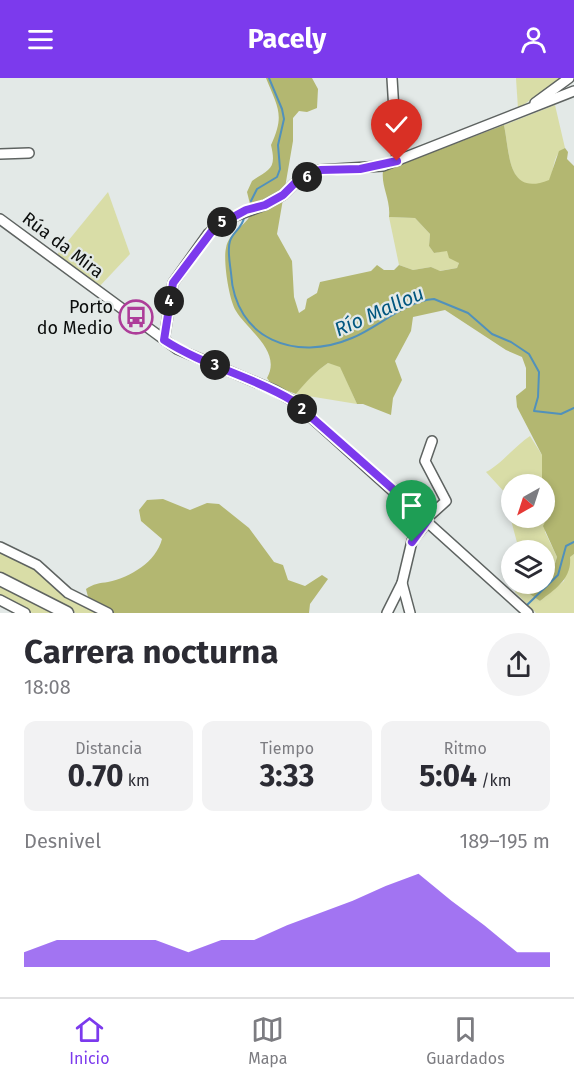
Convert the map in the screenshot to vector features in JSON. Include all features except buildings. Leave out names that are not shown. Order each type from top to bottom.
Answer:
[{"type":"main road","points":[[0,579],[67,613]]},
{"type":"street","points":[[392,78],[397,161]]},
{"type":"street","points":[[531,109],[569,78]]},
{"type":"street","points":[[164,340],[173,283],[215,227],[225,220],[274,200],[294,184],[320,170],[360,169],[397,161],[574,91]]},
{"type":"street","points":[[0,154],[29,153]]},
{"type":"street","name":"Rúa da Mira","points":[[0,219],[164,340],[200,360],[274,390],[293,401],[528,613]]},
{"type":"street","points":[[387,613],[402,583],[412,542],[427,520],[446,501],[424,461],[432,441]]},
{"type":"street","points":[[0,547],[37,565],[61,588],[108,613]]},
{"type":"street","points":[[402,583],[410,613]]},
{"type":"street","points":[[0,600],[26,613]]},
{"type":"green space","points":[[266,78],[312,78],[318,89],[317,108],[307,112],[299,111],[293,118],[293,141],[277,234],[292,261],[294,297],[299,313],[305,309],[307,299],[317,293],[320,282],[371,271],[377,265],[384,270],[394,270],[399,265],[413,270],[431,267],[440,271],[457,268],[459,263],[449,258],[447,251],[434,253],[429,246],[430,234],[415,218],[389,217],[383,171],[504,125],[513,170],[525,183],[535,184],[549,180],[559,151],[565,148],[568,152],[567,159],[574,166],[574,554],[570,557],[570,565],[565,577],[555,590],[557,557],[555,540],[549,540],[544,528],[555,528],[555,474],[542,474],[542,455],[517,407],[516,396],[526,388],[526,368],[522,357],[506,350],[445,310],[413,317],[411,331],[395,361],[402,380],[393,398],[391,415],[363,404],[357,404],[340,367],[328,363],[296,394],[272,385],[267,378],[270,359],[267,350],[233,306],[227,280],[225,254],[230,237],[246,222],[252,212],[247,192],[252,181],[267,171],[272,164],[271,145],[279,119],[274,97]]},
{"type":"green space","points":[[516,78],[560,78],[518,109]]},
{"type":"green space","points":[[555,105],[565,148],[556,158],[549,181],[535,184],[525,183],[513,170],[504,125]]},
{"type":"green space","points":[[108,192],[130,254],[98,288],[55,257]]},
{"type":"green space","points":[[389,217],[415,218],[430,234],[429,246],[434,253],[448,250],[459,263],[457,268],[439,271],[431,267],[413,270],[399,265]]},
{"type":"green space","points":[[328,363],[340,366],[357,404],[296,394]]},
{"type":"green space","points":[[530,436],[542,455],[542,474],[501,474],[501,488],[486,472]]},
{"type":"green space","points":[[163,499],[190,510],[207,503],[219,504],[249,528],[274,562],[283,565],[288,580],[305,586],[322,575],[328,579],[310,604],[309,613],[109,613],[88,597],[86,589],[89,587],[134,572],[154,555],[162,539],[141,521],[139,510],[147,500]]},
{"type":"green space","points":[[513,528],[545,528],[549,540],[516,540]]},
{"type":"green space","points":[[0,550],[9,551],[102,613],[76,613],[0,574]]},
{"type":"green space","points":[[574,554],[574,613],[536,613],[517,594],[533,594],[540,601],[548,594],[555,594],[555,588],[564,581],[569,557]]},
{"type":"green space","points":[[0,585],[58,613],[32,613],[0,597]]},
{"type":"green space","points":[[530,594],[549,594],[540,601]]},
{"type":"waterway","name":"Río Mallou","points":[[251,201],[257,189],[277,177],[280,169],[278,145],[284,119],[269,78]]},
{"type":"waterway","name":"Río Mallou","points":[[244,218],[229,245],[229,261],[235,296],[244,315],[256,329],[272,340],[290,346],[331,345],[352,338],[413,304],[434,299],[468,313],[492,334],[511,342],[529,354],[539,372],[538,397],[534,411],[561,414],[574,408]]},
{"type":"waterway","points":[[527,605],[558,575],[566,546],[574,542]]},
{"type":"place","name":"Porto do Medio","points":[[136,317]]},
{"type":"route","points":[[397,161],[360,169],[320,170],[294,184],[283,195],[265,205],[246,210],[215,227],[173,283],[164,340],[200,360],[274,390],[293,401],[428,520],[412,542]]}]
